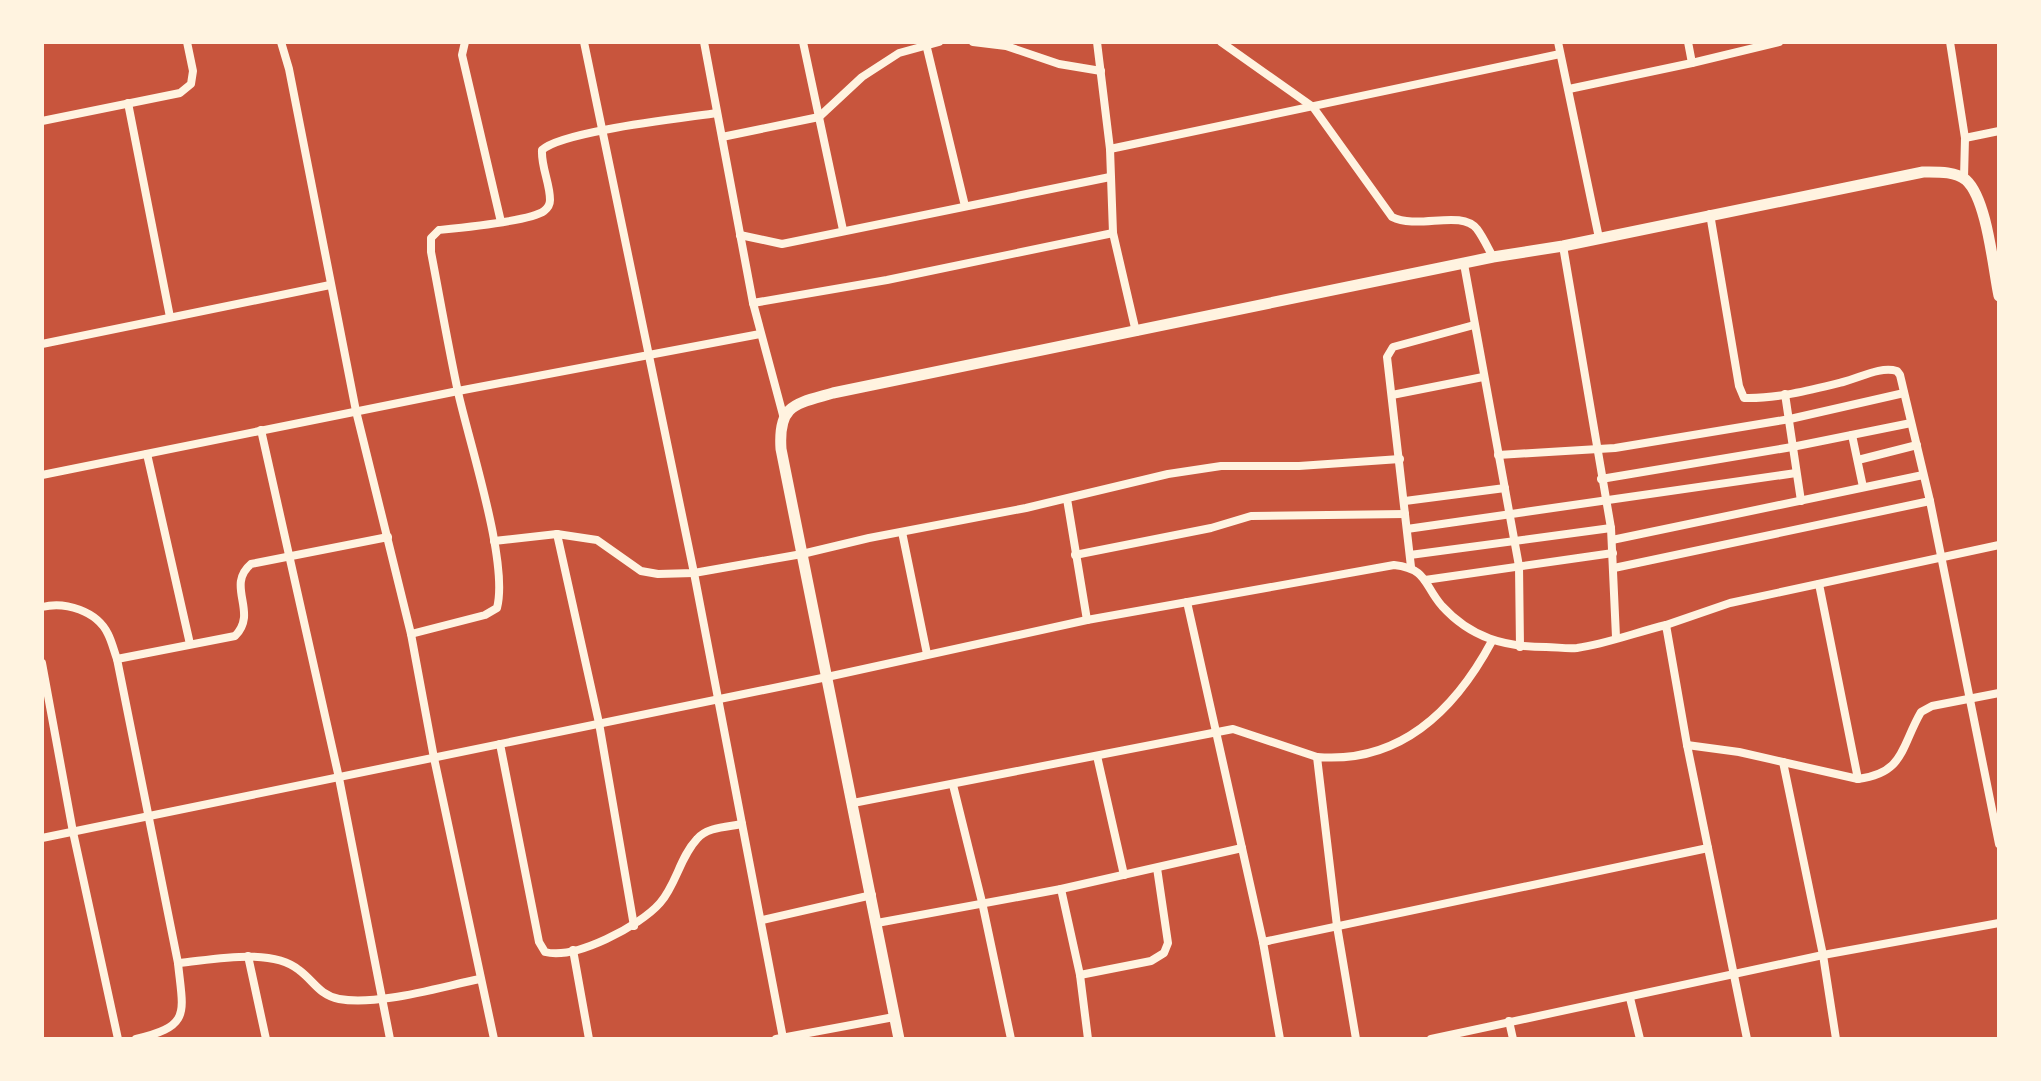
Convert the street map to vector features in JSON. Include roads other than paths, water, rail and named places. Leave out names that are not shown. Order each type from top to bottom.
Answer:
[{"type":"main road","points":[[899,1039],[781,449],[783,415],[801,402],[1493,257],[1563,246],[1923,172],[1950,173],[1964,178],[1974,189],[1981,207],[1999,296]]},
{"type":"street","points":[[42,121],[180,93],[191,84],[193,71],[187,42]]},
{"type":"street","points":[[281,42],[289,69],[356,411],[411,634],[494,1039]]},
{"type":"street","points":[[465,42],[462,55],[501,222]]},
{"type":"street","points":[[584,42],[719,700],[762,920],[779,1038],[894,1017]]},
{"type":"street","points":[[704,42],[753,303],[783,415]]},
{"type":"street","points":[[803,42],[843,230]]},
{"type":"street","points":[[722,137],[819,117],[862,77],[899,53],[939,42]]},
{"type":"street","points":[[973,42],[1006,44],[1046,60],[1101,71]]},
{"type":"street","points":[[1097,42],[1110,149],[1113,233],[1136,332]]},
{"type":"street","points":[[1221,42],[1313,107],[1392,217],[1402,222],[1416,223],[1464,221],[1475,227],[1493,257]]},
{"type":"street","points":[[1558,42],[1599,238]]},
{"type":"street","points":[[1688,42],[1692,63]]},
{"type":"street","points":[[1569,89],[1779,42]]},
{"type":"street","points":[[1950,42],[1965,138],[1964,178]]},
{"type":"street","points":[[926,44],[965,206]]},
{"type":"street","points":[[1110,149],[1560,54]]},
{"type":"street","points":[[128,103],[170,317]]},
{"type":"street","points":[[411,634],[485,615],[497,608],[501,593],[494,541],[458,391],[431,252],[431,238],[439,230],[501,222],[543,212],[550,199],[542,150],[550,142],[603,130],[717,113]]},
{"type":"street","points":[[1965,138],[1999,131]]},
{"type":"street","points":[[740,235],[782,244],[1110,177]]},
{"type":"street","points":[[1710,214],[1740,394],[1749,398],[1785,394],[1890,369],[1900,375],[1930,501],[1999,844]]},
{"type":"street","points":[[753,303],[887,280],[1113,233]]},
{"type":"street","points":[[1563,246],[1611,528],[1616,637]]},
{"type":"street","points":[[1464,264],[1519,566],[1520,647]]},
{"type":"street","points":[[42,344],[330,285]]},
{"type":"street","points":[[1411,567],[1387,357],[1393,347],[1474,325]]},
{"type":"street","points":[[42,475],[760,334]]},
{"type":"street","points":[[1392,395],[1483,377]]},
{"type":"street","points":[[1498,455],[1615,448],[1790,419],[1904,393]]},
{"type":"street","points":[[1785,394],[1801,501]]},
{"type":"street","points":[[1601,479],[1792,447],[1911,423]]},
{"type":"street","points":[[261,430],[339,778],[390,1039]]},
{"type":"street","points":[[1852,435],[1863,487]]},
{"type":"street","points":[[1858,460],[1917,445]]},
{"type":"street","points":[[147,454],[190,644]]},
{"type":"street","points":[[494,541],[557,534],[597,540],[641,571],[694,573],[1067,499],[1168,474],[1221,466],[1299,466],[1400,459]]},
{"type":"street","points":[[1407,529],[1796,473]]},
{"type":"street","points":[[1612,540],[1923,475]]},
{"type":"street","points":[[1405,501],[1505,488]]},
{"type":"street","points":[[1067,499],[1087,620]]},
{"type":"street","points":[[1614,568],[1930,501]]},
{"type":"street","points":[[1075,555],[1211,528],[1251,516],[1405,514]]},
{"type":"street","points":[[1410,555],[1611,528]]},
{"type":"street","points":[[902,532],[927,654]]},
{"type":"street","points":[[557,534],[599,723],[634,926]]},
{"type":"street","points":[[117,659],[235,636],[243,628],[245,614],[239,581],[251,564],[388,537]]},
{"type":"street","points":[[42,838],[719,700],[1087,620],[1394,565],[1411,567],[1452,615],[1468,629],[1492,641],[1520,647],[1577,648],[1666,625],[1730,603],[1999,545]]},
{"type":"street","points":[[1425,580],[1613,553]]},
{"type":"street","points":[[1819,584],[1858,779]]},
{"type":"street","points":[[1187,602],[1263,942],[1280,1039]]},
{"type":"street","points":[[42,607],[56,604],[80,610],[107,632],[117,659],[178,963],[182,1006],[178,1022],[164,1033],[136,1039]]},
{"type":"street","points":[[1666,625],[1687,745],[1747,1039]]},
{"type":"street","points":[[853,803],[1233,729],[1317,757],[1346,759],[1415,734],[1438,716],[1480,663],[1492,641]]},
{"type":"street","points":[[42,663],[46,706],[118,1039]]},
{"type":"street","points":[[1687,745],[1858,779],[1873,777],[1889,769],[1903,754],[1921,712],[1932,706],[1999,693]]},
{"type":"street","points":[[500,744],[539,942],[545,952],[556,954],[573,950],[634,926],[662,902],[697,838],[709,830],[742,824]]},
{"type":"street","points":[[1097,756],[1124,875]]},
{"type":"street","points":[[1317,757],[1337,926],[1356,1039]]},
{"type":"street","points":[[1783,762],[1823,955],[1836,1039]]},
{"type":"street","points":[[953,785],[1011,1039]]},
{"type":"street","points":[[877,923],[1061,889],[1242,848]]},
{"type":"street","points":[[1263,942],[1708,848]]},
{"type":"street","points":[[1080,975],[1151,961],[1164,953],[1168,943],[1157,868]]},
{"type":"street","points":[[1061,889],[1080,975],[1088,1039]]},
{"type":"street","points":[[762,920],[872,895]]},
{"type":"street","points":[[1431,1039],[1823,955],[1999,923]]},
{"type":"street","points":[[573,950],[589,1039]]},
{"type":"street","points":[[178,963],[248,956],[274,959],[298,968],[320,992],[339,999],[382,999],[480,979]]},
{"type":"street","points":[[248,956],[266,1039]]},
{"type":"street","points":[[1630,998],[1640,1039]]},
{"type":"street","points":[[1509,1021],[1513,1039]]}]
